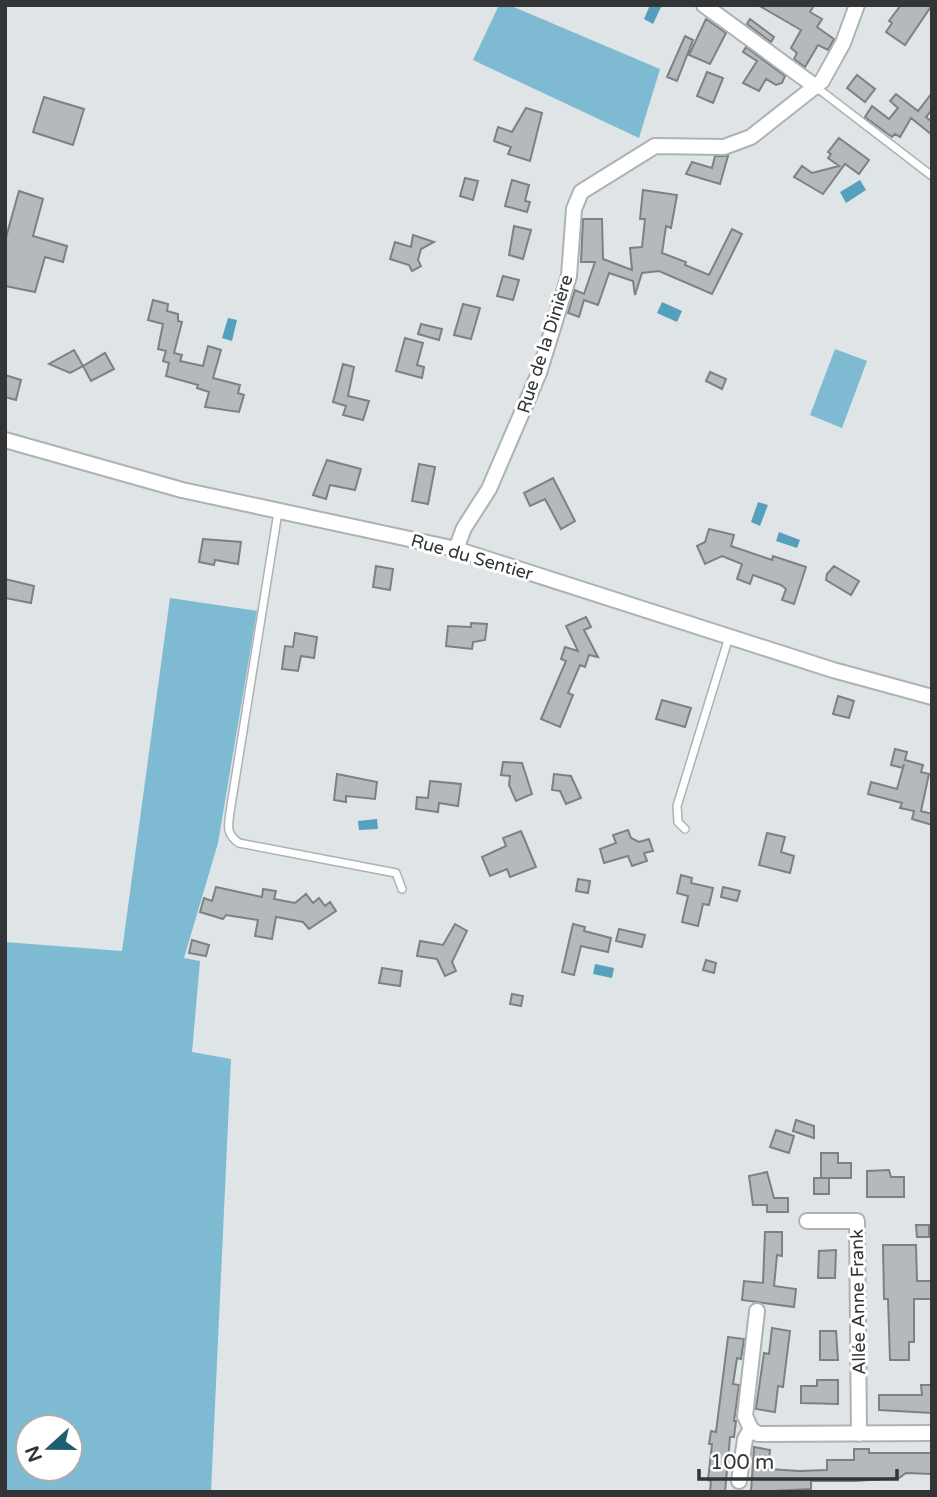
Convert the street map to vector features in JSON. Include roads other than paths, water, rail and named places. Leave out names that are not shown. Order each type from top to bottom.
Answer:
[{"type":"street","points":[[704,5],[816,87]]},
{"type":"street","name":"Rue de la Dinière","points":[[456,549],[464,528],[489,489],[539,373],[569,276],[574,209],[581,192],[655,146],[724,147],[742,142],[816,87],[843,43],[857,5]]},
{"type":"street","name":"Rue du Sentier","points":[[5,440],[182,490],[456,549],[729,637],[932,697]]},
{"type":"street","name":"Allée Anne Frank","points":[[807,1221],[857,1221],[859,1434]]},
{"type":"street","points":[[757,1311],[745,1416],[751,1429],[758,1434],[932,1433]]},
{"type":"street","points":[[739,1481],[745,1439],[751,1429]]},
{"type":"lane","points":[[816,87],[932,176]]},
{"type":"lane","points":[[278,512],[229,820],[231,837],[239,843],[396,873],[402,889]]},
{"type":"lane","points":[[685,829],[678,822],[677,806],[729,637]]}]
